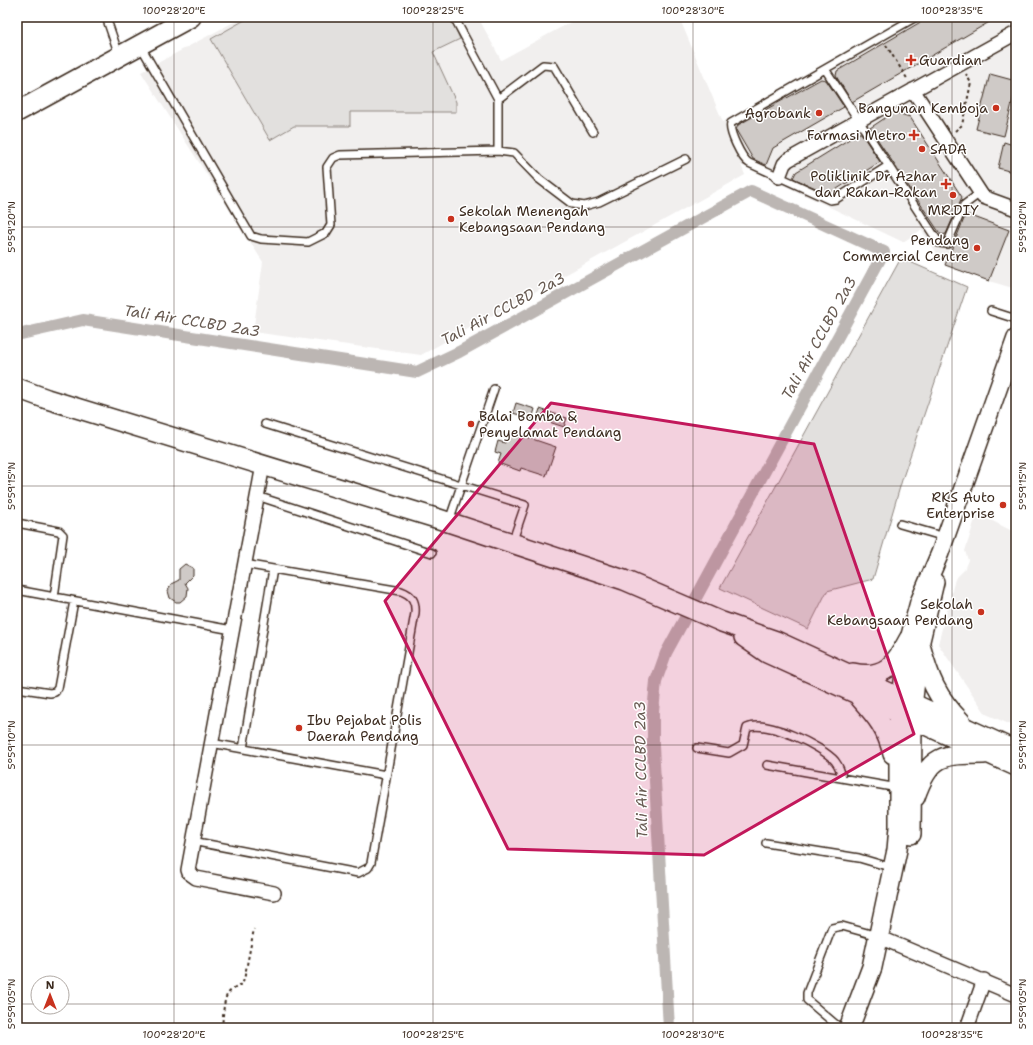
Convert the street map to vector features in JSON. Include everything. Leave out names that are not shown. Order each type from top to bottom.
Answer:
[{"type":"main road","points":[[17,112],[179,21]]},
{"type":"main road","points":[[17,388],[47,399],[449,522],[624,580],[716,619],[776,641],[833,667],[991,754],[1016,766]]},
{"type":"main road","points":[[716,619],[767,653],[856,693],[968,729],[1016,751]]},
{"type":"main road","points":[[833,667],[864,675],[876,674],[887,669],[914,642],[937,694],[948,709],[968,729]]},
{"type":"main road","points":[[856,693],[881,722],[886,731],[898,782]]},
{"type":"main road","points":[[883,938],[899,827],[898,782],[906,708]]},
{"type":"main road","points":[[849,1028],[883,938],[906,867],[910,841],[912,805],[906,708]]},
{"type":"main road","points":[[912,805],[923,776],[937,760],[944,756],[956,754],[991,754]]},
{"type":"street","points":[[779,177],[784,164],[788,160],[1016,33]]},
{"type":"street","points":[[913,90],[980,193],[988,200],[1016,208]]},
{"type":"street","points":[[906,708],[914,642],[932,599],[943,545],[1016,338]]},
{"type":"street","points":[[263,465],[188,865],[189,873],[192,876],[274,893]]},
{"type":"street","points":[[883,938],[1016,995]]},
{"type":"street","points":[[967,1028],[984,980]]},
{"type":"lane","points":[[106,17],[119,56]]},
{"type":"lane","points":[[454,17],[498,99],[498,151]]},
{"type":"lane","points":[[888,166],[833,200],[823,198],[745,161],[730,129],[730,125],[916,17]]},
{"type":"lane","points":[[140,44],[251,236],[261,239],[308,242],[326,234],[331,225],[327,167],[333,158],[340,155],[498,151],[514,153],[551,189],[572,204],[584,206],[600,202],[686,159]]},
{"type":"lane","points":[[498,99],[542,65],[549,64],[554,66],[593,132]]},
{"type":"lane","points":[[825,69],[941,245],[949,242],[964,205],[980,193]]},
{"type":"lane","points":[[991,310],[1016,319]]},
{"type":"lane","points":[[449,522],[494,389]]},
{"type":"lane","points":[[265,424],[525,505],[512,543]]},
{"type":"lane","points":[[257,496],[432,553]]},
{"type":"lane","points":[[17,523],[59,531],[63,535],[54,597]]},
{"type":"lane","points":[[900,524],[943,545]]},
{"type":"lane","points":[[192,841],[352,872],[364,872],[371,863],[415,613],[414,600],[410,595],[401,591],[244,564]]},
{"type":"lane","points":[[243,748],[273,569]]},
{"type":"lane","points":[[17,590],[232,630]]},
{"type":"lane","points":[[17,688],[50,693],[55,692],[58,688],[74,601]]},
{"type":"lane","points":[[697,748],[728,753],[744,745],[747,728],[758,726],[784,733],[816,746],[835,761],[841,771],[842,778]]},
{"type":"lane","points":[[211,742],[386,775]]},
{"type":"lane","points":[[767,765],[842,778],[898,782]]},
{"type":"lane","points":[[766,843],[859,858],[894,868]]},
{"type":"lane","points":[[840,1028],[807,1000],[807,993],[832,928],[842,926],[883,938]]},
{"type":"path","points":[[881,37],[913,90]]},
{"type":"path","points":[[945,138],[962,125],[971,83],[960,64]]},
{"type":"path","points":[[222,1028],[227,995],[241,985],[244,980],[254,929]]},
{"type":"highlighted area","points":[[551,403],[814,444],[914,734],[704,855],[508,849],[385,601]]},
{"type":"shaded area","name":"Sekolah Menengah Kebangsaan Pendang","points":[[243,17],[478,17],[501,60],[580,17],[679,17],[723,122],[905,17],[1016,17],[1016,289],[945,265],[921,230],[903,242],[741,165],[745,175],[421,355],[253,332],[263,262],[141,72]]},
{"type":"shaded area","points":[[250,17],[450,17],[460,39],[433,52],[456,102],[456,112],[350,112],[350,126],[294,126],[270,140],[211,39]]},
{"type":"shaded area","points":[[901,258],[967,287],[902,480],[873,579],[827,591],[808,629],[720,588]]},
{"type":"shaded area","name":"Sekolah Kebangsaan Pendang","points":[[977,513],[1016,533],[1016,727],[986,714],[938,644],[955,579],[964,570],[968,560],[965,551]]},
{"type":"building","points":[[929,17],[998,17],[852,102],[836,76],[837,71]]},
{"type":"building","name":"Bangunan Kemboja","points":[[990,74],[1016,81],[1016,87],[1004,136],[976,129]]},
{"type":"building","points":[[821,79],[826,80],[844,107],[773,148],[766,165],[753,159],[736,130],[738,125]]},
{"type":"building","points":[[894,112],[910,117],[962,197],[946,234],[941,235],[870,128]]},
{"type":"building","points":[[861,133],[880,162],[829,194],[793,178],[796,172]]},
{"type":"building","points":[[1004,142],[1016,146],[1016,173],[998,168]]},
{"type":"building","name":"Pendang Commercial Centre","points":[[966,214],[1009,230],[989,281],[945,265]]},
{"type":"building","points":[[516,403],[535,409],[532,419],[513,413]]},
{"type":"building","points":[[540,409],[567,418],[564,427],[537,418]]},
{"type":"building","points":[[509,431],[556,447],[546,476],[521,468],[520,471],[498,463],[501,454],[495,452],[498,441],[505,443]]},
{"type":"building","points":[[185,564],[193,568],[193,575],[185,583],[188,588],[187,596],[180,602],[176,602],[170,598],[168,591],[171,584],[179,580],[179,569]]},
{"type":"waterway","name":"Tali Air CCLBD 2a3","points":[[17,335],[83,320],[417,372],[459,352],[751,191],[884,252],[666,653],[656,681],[653,712],[653,746],[669,1028]]},
{"type":"place","name":"Guardian","points":[[911,60]]},
{"type":"place","name":"Bangunan Kemboja","points":[[996,108]]},
{"type":"place","name":"Agrobank","points":[[819,113]]},
{"type":"place","name":"Farmasi Metro","points":[[914,135]]},
{"type":"place","name":"SADA","points":[[922,149]]},
{"type":"place","name":"Poliklinik Dr Azhar dan Rakan-Rakan","points":[[946,184]]},
{"type":"place","name":"MR.DIY","points":[[953,195]]},
{"type":"place","name":"Sekolah Menengah Kebangsaan Pendang","points":[[451,219]]},
{"type":"place","name":"Pendang Commercial Centre","points":[[977,248]]},
{"type":"place","name":"Balai Bomba & Penyelamat Pendang","points":[[471,424]]},
{"type":"place","name":"RKS Auto Enterprise","points":[[1003,505]]},
{"type":"place","name":"Sekolah Kebangsaan Pendang","points":[[981,612]]},
{"type":"place","name":"Ibu Pejabat Polis Daerah Pendang","points":[[299,728]]}]
